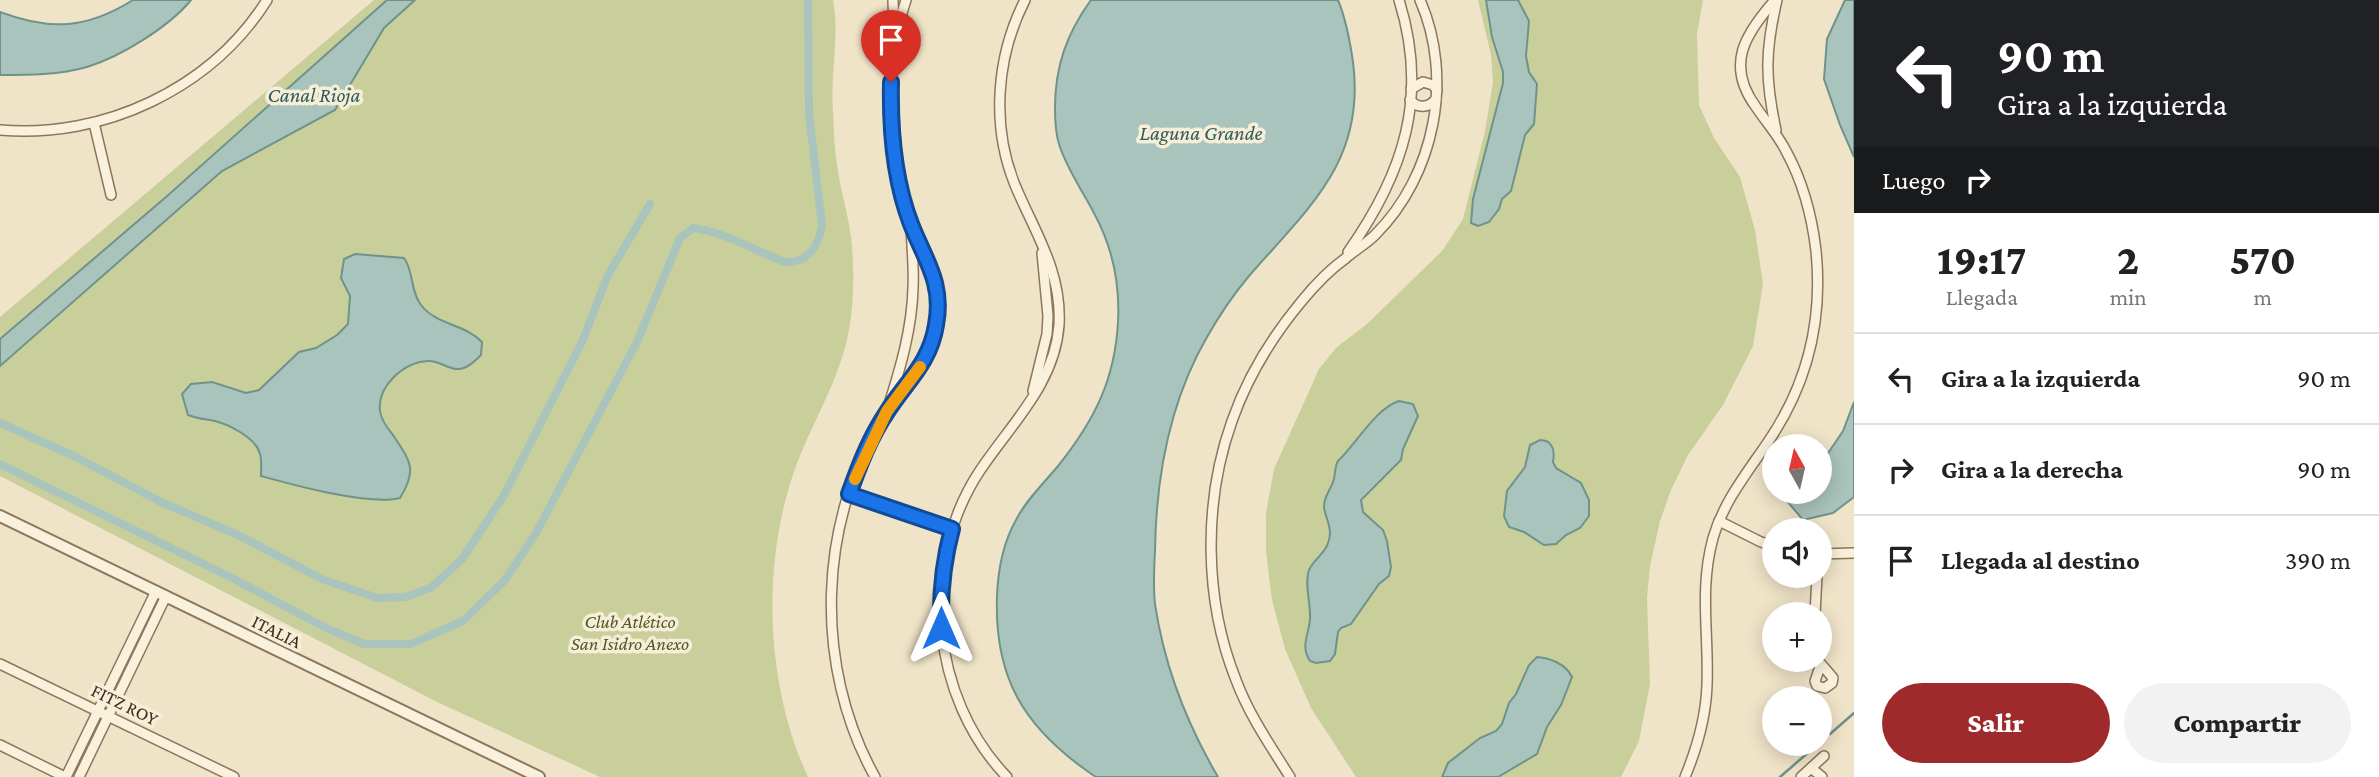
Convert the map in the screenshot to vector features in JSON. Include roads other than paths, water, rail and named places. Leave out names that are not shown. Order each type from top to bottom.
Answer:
[{"type":"street","points":[[0,130],[38,131],[94,123],[137,109],[185,82],[236,39],[267,0]]},
{"type":"street","points":[[887,411],[915,376],[928,353],[936,326],[937,291],[928,260],[911,223],[891,128],[895,37],[892,0]]},
{"type":"street","points":[[895,37],[906,0]]},
{"type":"street","points":[[1007,777],[972,731],[960,707],[941,628],[941,582],[952,529],[978,474],[1031,400],[1047,334],[1048,299],[1040,244],[1010,170],[1000,114],[1003,64],[1009,38],[1024,0]]},
{"type":"street","points":[[1343,260],[1382,199],[1400,155],[1411,89],[1408,41],[1399,0]]},
{"type":"street","points":[[1290,777],[1254,721],[1227,656],[1213,583],[1213,511],[1231,423],[1261,358],[1301,302],[1343,260],[1374,237],[1397,208],[1416,177],[1431,134],[1436,94],[1434,48],[1420,0]]},
{"type":"street","points":[[1685,777],[1697,745],[1706,703],[1704,604],[1710,550],[1719,521],[1741,479],[1767,444],[1794,398],[1815,327],[1818,279],[1812,226],[1799,179],[1777,135],[1748,96],[1741,78],[1740,58],[1748,34],[1776,0]]},
{"type":"street","points":[[1776,0],[1770,29],[1767,77],[1777,135]]},
{"type":"street","points":[[1756,23],[1765,22],[1770,29]]},
{"type":"street","points":[[1411,89],[1423,82],[1433,85],[1436,94]]},
{"type":"street","points":[[1410,100],[1419,107],[1424,107],[1436,94]]},
{"type":"street","points":[[1755,107],[1764,108],[1770,101]]},
{"type":"street","points":[[94,123],[111,195]]},
{"type":"street","points":[[1382,199],[1390,208],[1397,208]]},
{"type":"street","points":[[875,777],[852,726],[838,673],[833,643],[834,565],[849,494],[865,453],[887,411],[900,370],[912,308],[911,223]]},
{"type":"street","points":[[912,262],[920,256],[928,260]]},
{"type":"street","points":[[900,370],[905,376],[915,376]]},
{"type":"street","points":[[849,494],[952,529]]},
{"type":"street","name":"ITALIA","points":[[0,516],[540,777]]},
{"type":"street","points":[[1719,521],[1762,542]]},
{"type":"street","points":[[1832,554],[1854,553]]},
{"type":"street","points":[[0,745],[65,777],[117,672],[161,594]]},
{"type":"street","points":[[79,777],[128,676],[161,594]]},
{"type":"street","name":"FITZ ROY","points":[[0,663],[234,777]]},
{"type":"street","points":[[117,672],[128,676]]},
{"type":"street","points":[[1801,777],[1824,756]]},
{"type":"street","points":[[1811,768],[1822,777]]},
{"type":"water","points":[[133,0],[191,0],[157,30],[129,49],[100,62],[55,73],[0,75],[0,12],[35,22],[68,24],[100,17]]},
{"type":"water","name":"Canal Rioja","points":[[387,0],[415,0],[384,28],[335,110],[222,171],[0,366],[0,339],[166,197]]},
{"type":"water","name":"Laguna Grande","points":[[1091,0],[1338,0],[1352,54],[1355,97],[1351,128],[1341,155],[1328,181],[1311,205],[1243,283],[1207,337],[1183,387],[1162,468],[1154,577],[1159,627],[1178,694],[1218,777],[1096,777],[1067,756],[1031,718],[1008,676],[1001,652],[997,596],[1002,557],[1008,538],[1025,506],[1071,449],[1092,416],[1107,381],[1116,343],[1118,294],[1114,267],[1101,227],[1062,154],[1056,126],[1055,108],[1060,64],[1075,25]]},
{"type":"water","points":[[1486,0],[1518,0],[1529,21],[1526,56],[1529,72],[1537,84],[1534,124],[1525,135],[1511,191],[1502,199],[1499,209],[1489,222],[1478,226],[1471,223],[1473,199],[1503,83],[1503,72],[1492,37]]},
{"type":"water","points":[[1845,0],[1854,0],[1854,157],[1824,79],[1827,39]]},
{"type":"water","points":[[355,254],[404,258],[415,294],[427,312],[467,331],[482,342],[481,355],[465,367],[455,369],[432,361],[419,362],[394,377],[383,393],[380,402],[382,418],[410,465],[409,480],[400,498],[386,500],[351,497],[261,476],[261,456],[258,448],[242,433],[228,426],[188,415],[182,394],[191,384],[212,382],[246,393],[259,390],[299,352],[316,348],[337,335],[348,324],[350,296],[341,278],[344,259]]},
{"type":"water","points":[[1399,401],[1413,404],[1418,416],[1401,460],[1361,500],[1363,512],[1383,530],[1391,567],[1389,576],[1379,584],[1351,624],[1338,632],[1335,654],[1330,661],[1316,663],[1310,661],[1306,650],[1310,619],[1307,581],[1309,570],[1329,540],[1325,500],[1338,461],[1382,411]]},
{"type":"water","points":[[1854,402],[1854,497],[1833,513],[1801,518],[1790,504],[1832,504],[1832,447],[1843,431]]},
{"type":"water","points":[[1540,440],[1550,444],[1556,468],[1581,483],[1589,500],[1589,516],[1580,528],[1556,544],[1544,545],[1524,532],[1509,527],[1504,516],[1507,491],[1525,467],[1530,445]]},
{"type":"water","points":[[1537,657],[1557,662],[1572,677],[1537,754],[1498,777],[1442,777],[1448,763],[1480,738],[1496,731],[1502,724],[1509,703],[1529,665]]},
{"type":"waterway","points":[[0,464],[234,579],[326,628],[364,644],[411,644],[463,621],[505,580],[536,533],[637,342],[680,238],[693,228],[702,229],[787,262],[801,259],[812,251],[822,225],[809,114],[808,0]]},
{"type":"waterway","points":[[0,423],[74,456],[161,502],[238,535],[322,579],[377,598],[406,597],[432,587],[462,559],[503,497],[582,342],[608,275],[650,204]]},
{"type":"waterway","points":[[1832,732],[1854,713]]},
{"type":"waterway","points":[[1780,777],[1804,756]]},
{"type":"park label","name":"Club Atlético San Isidro Anexo","points":[[630,632]]}]
